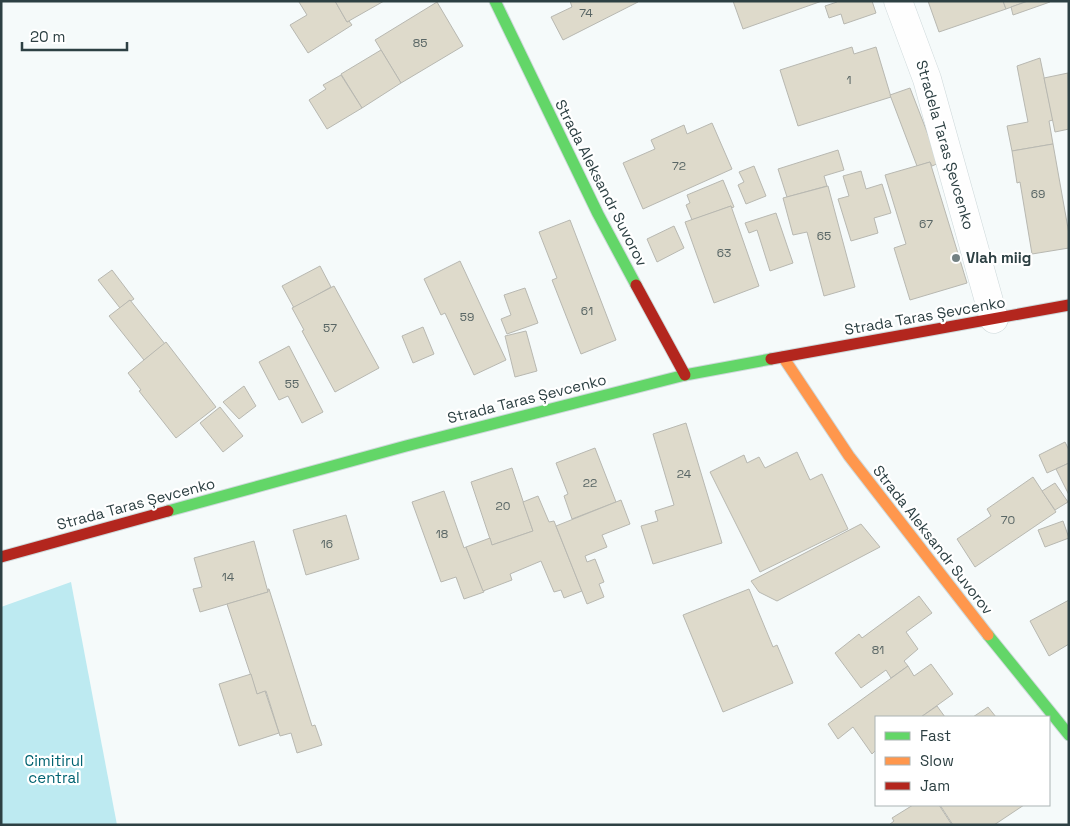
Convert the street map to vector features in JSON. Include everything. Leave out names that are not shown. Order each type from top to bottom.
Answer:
[{"type":"main road","name":"Strada Aleksandr Suvorov","points":[[495,1],[598,214],[685,375]]},
{"type":"main road","name":"Strada Taras Șevcenko","points":[[1,557],[406,446],[685,375],[1069,305]]},
{"type":"main road","name":"Strada Aleksandr Suvorov","points":[[783,357],[849,456],[962,602],[1069,735]]},
{"type":"street","name":"Stradela Taras Șevcenko","points":[[898,1],[927,79],[994,319]]},
{"type":"green space","name":"Cimitirul central","points":[[71,582],[117,825],[1,825],[1,607]]},
{"type":"building","points":[[300,1],[335,1],[347,22],[349,21],[352,25],[308,53],[290,25],[307,15]]},
{"type":"building","points":[[335,1],[384,1],[347,22]]},
{"type":"building","points":[[570,1],[638,2],[563,40],[551,17],[572,7]]},
{"type":"building","points":[[733,1],[822,1],[743,29]]},
{"type":"building","points":[[836,1],[872,1],[876,13],[844,24],[841,14],[829,18],[825,6]]},
{"type":"building","points":[[928,1],[1003,1],[1006,9],[939,32]]},
{"type":"building","points":[[1003,1],[1028,1],[1006,9]]},
{"type":"building","points":[[1028,1],[1050,2],[1013,15],[1011,7]]},
{"type":"building","points":[[437,2],[463,46],[401,83],[375,40]]},
{"type":"building","points":[[852,47],[854,54],[876,47],[891,97],[798,126],[780,70]]},
{"type":"building","points":[[381,50],[401,83],[362,108],[341,74]]},
{"type":"building","points":[[1040,58],[1053,120],[1049,121],[1053,144],[1012,151],[1007,126],[1028,122],[1017,66]]},
{"type":"building","points":[[1068,73],[1069,129],[1055,132],[1044,78]]},
{"type":"building","points":[[341,75],[362,108],[327,129],[309,100],[326,89],[323,85]]},
{"type":"building","points":[[910,88],[939,163],[932,166],[930,162],[917,166],[890,95]]},
{"type":"building","points":[[712,123],[732,169],[643,209],[623,163],[655,149],[651,140],[684,125],[687,134]]},
{"type":"building","points":[[1053,144],[1069,234],[1069,248],[1032,254],[1020,182],[1017,183],[1012,151]]},
{"type":"building","points":[[838,150],[844,170],[824,176],[827,186],[787,197],[778,169]]},
{"type":"building","points":[[930,162],[967,283],[910,300],[894,248],[906,244],[885,175]]},
{"type":"building","points":[[754,166],[766,196],[746,204],[738,185],[744,182],[739,172]]},
{"type":"building","points":[[861,171],[866,189],[882,184],[891,213],[874,218],[878,233],[851,241],[838,199],[849,196],[843,176]]},
{"type":"building","points":[[723,180],[734,207],[731,208],[731,206],[692,220],[686,205],[690,203],[687,195]]},
{"type":"building","points":[[828,186],[855,287],[824,296],[807,232],[793,235],[783,198]]},
{"type":"building","points":[[731,206],[759,286],[714,303],[685,222]]},
{"type":"building","points":[[776,213],[793,263],[770,271],[757,230],[749,233],[745,223]]},
{"type":"building","points":[[570,220],[616,340],[581,354],[552,280],[557,278],[539,232]]},
{"type":"building","points":[[674,226],[684,248],[657,262],[647,239]]},
{"type":"building","points":[[460,261],[506,360],[474,375],[445,313],[441,315],[424,279]]},
{"type":"building","points":[[320,266],[331,287],[294,308],[282,286]]},
{"type":"building","points":[[112,270],[134,299],[120,308],[98,280]]},
{"type":"building","points":[[334,286],[379,368],[335,392],[302,331],[304,330],[292,308]]},
{"type":"building","points":[[525,288],[538,323],[507,334],[501,319],[511,315],[504,295]]},
{"type":"building","points":[[130,300],[165,344],[144,360],[109,316]]},
{"type":"building","points":[[423,327],[434,354],[413,363],[402,336]]},
{"type":"building","points":[[526,331],[537,371],[515,377],[505,336]]},
{"type":"building","points":[[166,342],[216,407],[176,438],[139,391],[141,390],[128,373]]},
{"type":"building","points":[[289,346],[323,412],[302,423],[288,396],[279,400],[259,362]]},
{"type":"building","points":[[244,386],[256,406],[239,419],[223,402]]},
{"type":"building","points":[[220,407],[243,436],[223,452],[200,423]]},
{"type":"building","points":[[686,423],[722,543],[653,564],[641,526],[658,521],[655,511],[674,505],[653,434]]},
{"type":"building","points":[[1065,442],[1069,450],[1069,463],[1047,473],[1039,455]]},
{"type":"building","points":[[595,448],[616,502],[572,519],[564,496],[568,494],[556,463]]},
{"type":"building","points":[[797,452],[810,480],[822,474],[848,529],[760,572],[710,472],[744,455],[747,463],[759,457],[765,468]]},
{"type":"building","points":[[1069,463],[1069,495],[1056,469]]},
{"type":"building","points":[[512,468],[533,531],[492,545],[471,482]]},
{"type":"building","points":[[1033,477],[1056,512],[975,567],[957,539],[991,516],[987,509]]},
{"type":"building","points":[[1055,483],[1068,502],[1055,510],[1042,491]]},
{"type":"building","points":[[444,491],[464,548],[466,547],[484,592],[464,599],[456,577],[441,582],[412,502]]},
{"type":"building","points":[[538,496],[549,522],[554,521],[582,591],[564,598],[561,590],[554,592],[541,561],[510,574],[512,580],[483,591],[466,547],[490,538],[492,545],[533,531],[523,502]]},
{"type":"building","points":[[621,500],[630,524],[602,535],[607,547],[585,556],[587,562],[595,559],[604,582],[599,584],[604,597],[587,604],[556,526]]},
{"type":"building","points":[[346,515],[359,559],[306,575],[293,530]]},
{"type":"building","points":[[1063,521],[1069,538],[1045,547],[1038,530]]},
{"type":"building","points":[[861,524],[880,547],[777,601],[759,592],[751,581]]},
{"type":"building","points":[[254,541],[268,592],[200,612],[193,589],[202,587],[194,558]]},
{"type":"building","points":[[268,589],[312,726],[315,725],[322,745],[297,753],[291,733],[280,736],[266,691],[257,694],[227,604],[268,592]]},
{"type":"building","points":[[749,589],[773,647],[777,645],[793,683],[723,712],[683,615]]},
{"type":"building","points":[[919,596],[932,613],[906,632],[918,649],[904,661],[908,666],[891,678],[886,670],[861,688],[835,653],[859,634],[862,638]]},
{"type":"building","points":[[1069,600],[1069,644],[1049,656],[1030,621]]},
{"type":"building","points":[[931,664],[953,694],[922,716],[875,716],[875,751],[872,754],[853,727],[838,739],[828,724],[908,666],[914,676]]},
{"type":"building","points":[[251,674],[257,694],[265,691],[279,733],[239,746],[219,684]]},
{"type":"building","points":[[937,706],[944,716],[922,716]]},
{"type":"building","points":[[988,707],[995,716],[974,716]]},
{"type":"building","points":[[911,806],[940,806],[952,825],[889,825],[894,821],[892,818]]},
{"type":"building","points":[[941,806],[1022,806],[994,825],[953,825]]},
{"type":"traffic: fast","points":[[495,1],[598,214],[636,285]]},
{"type":"traffic: fast","points":[[168,511],[406,446],[685,375],[771,359]]},
{"type":"traffic: fast","points":[[988,635],[1069,735]]},
{"type":"traffic: slow","points":[[783,357],[849,456],[988,635]]},
{"type":"traffic: jam","points":[[636,285],[685,375]]},
{"type":"traffic: jam","points":[[771,359],[1069,305]]},
{"type":"traffic: jam","points":[[1,557],[168,511]]},
{"type":"place","name":"Vlah miig","points":[[956,258]]}]
